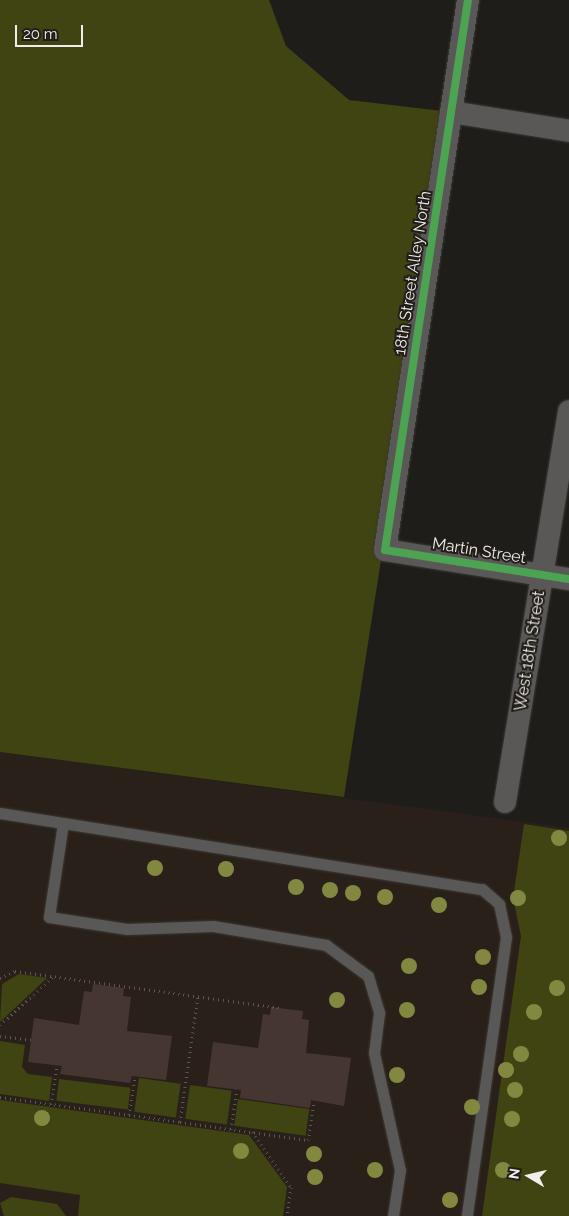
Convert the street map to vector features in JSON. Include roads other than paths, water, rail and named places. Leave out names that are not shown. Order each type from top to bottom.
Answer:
[{"type":"street","name":"18th Street Alley North","points":[[385,550],[468,0]]},
{"type":"street","points":[[451,112],[569,130]]},
{"type":"street","name":"West 18th Street","points":[[505,802],[569,410]]},
{"type":"street","name":"Martin Street","points":[[385,550],[569,578]]},
{"type":"lane","points":[[0,813],[460,883],[482,889],[499,904],[506,937],[467,1216]]},
{"type":"lane","points":[[63,823],[49,918],[127,929],[213,926],[326,945],[368,976],[379,1014],[374,1053],[400,1170],[393,1216]]}]
